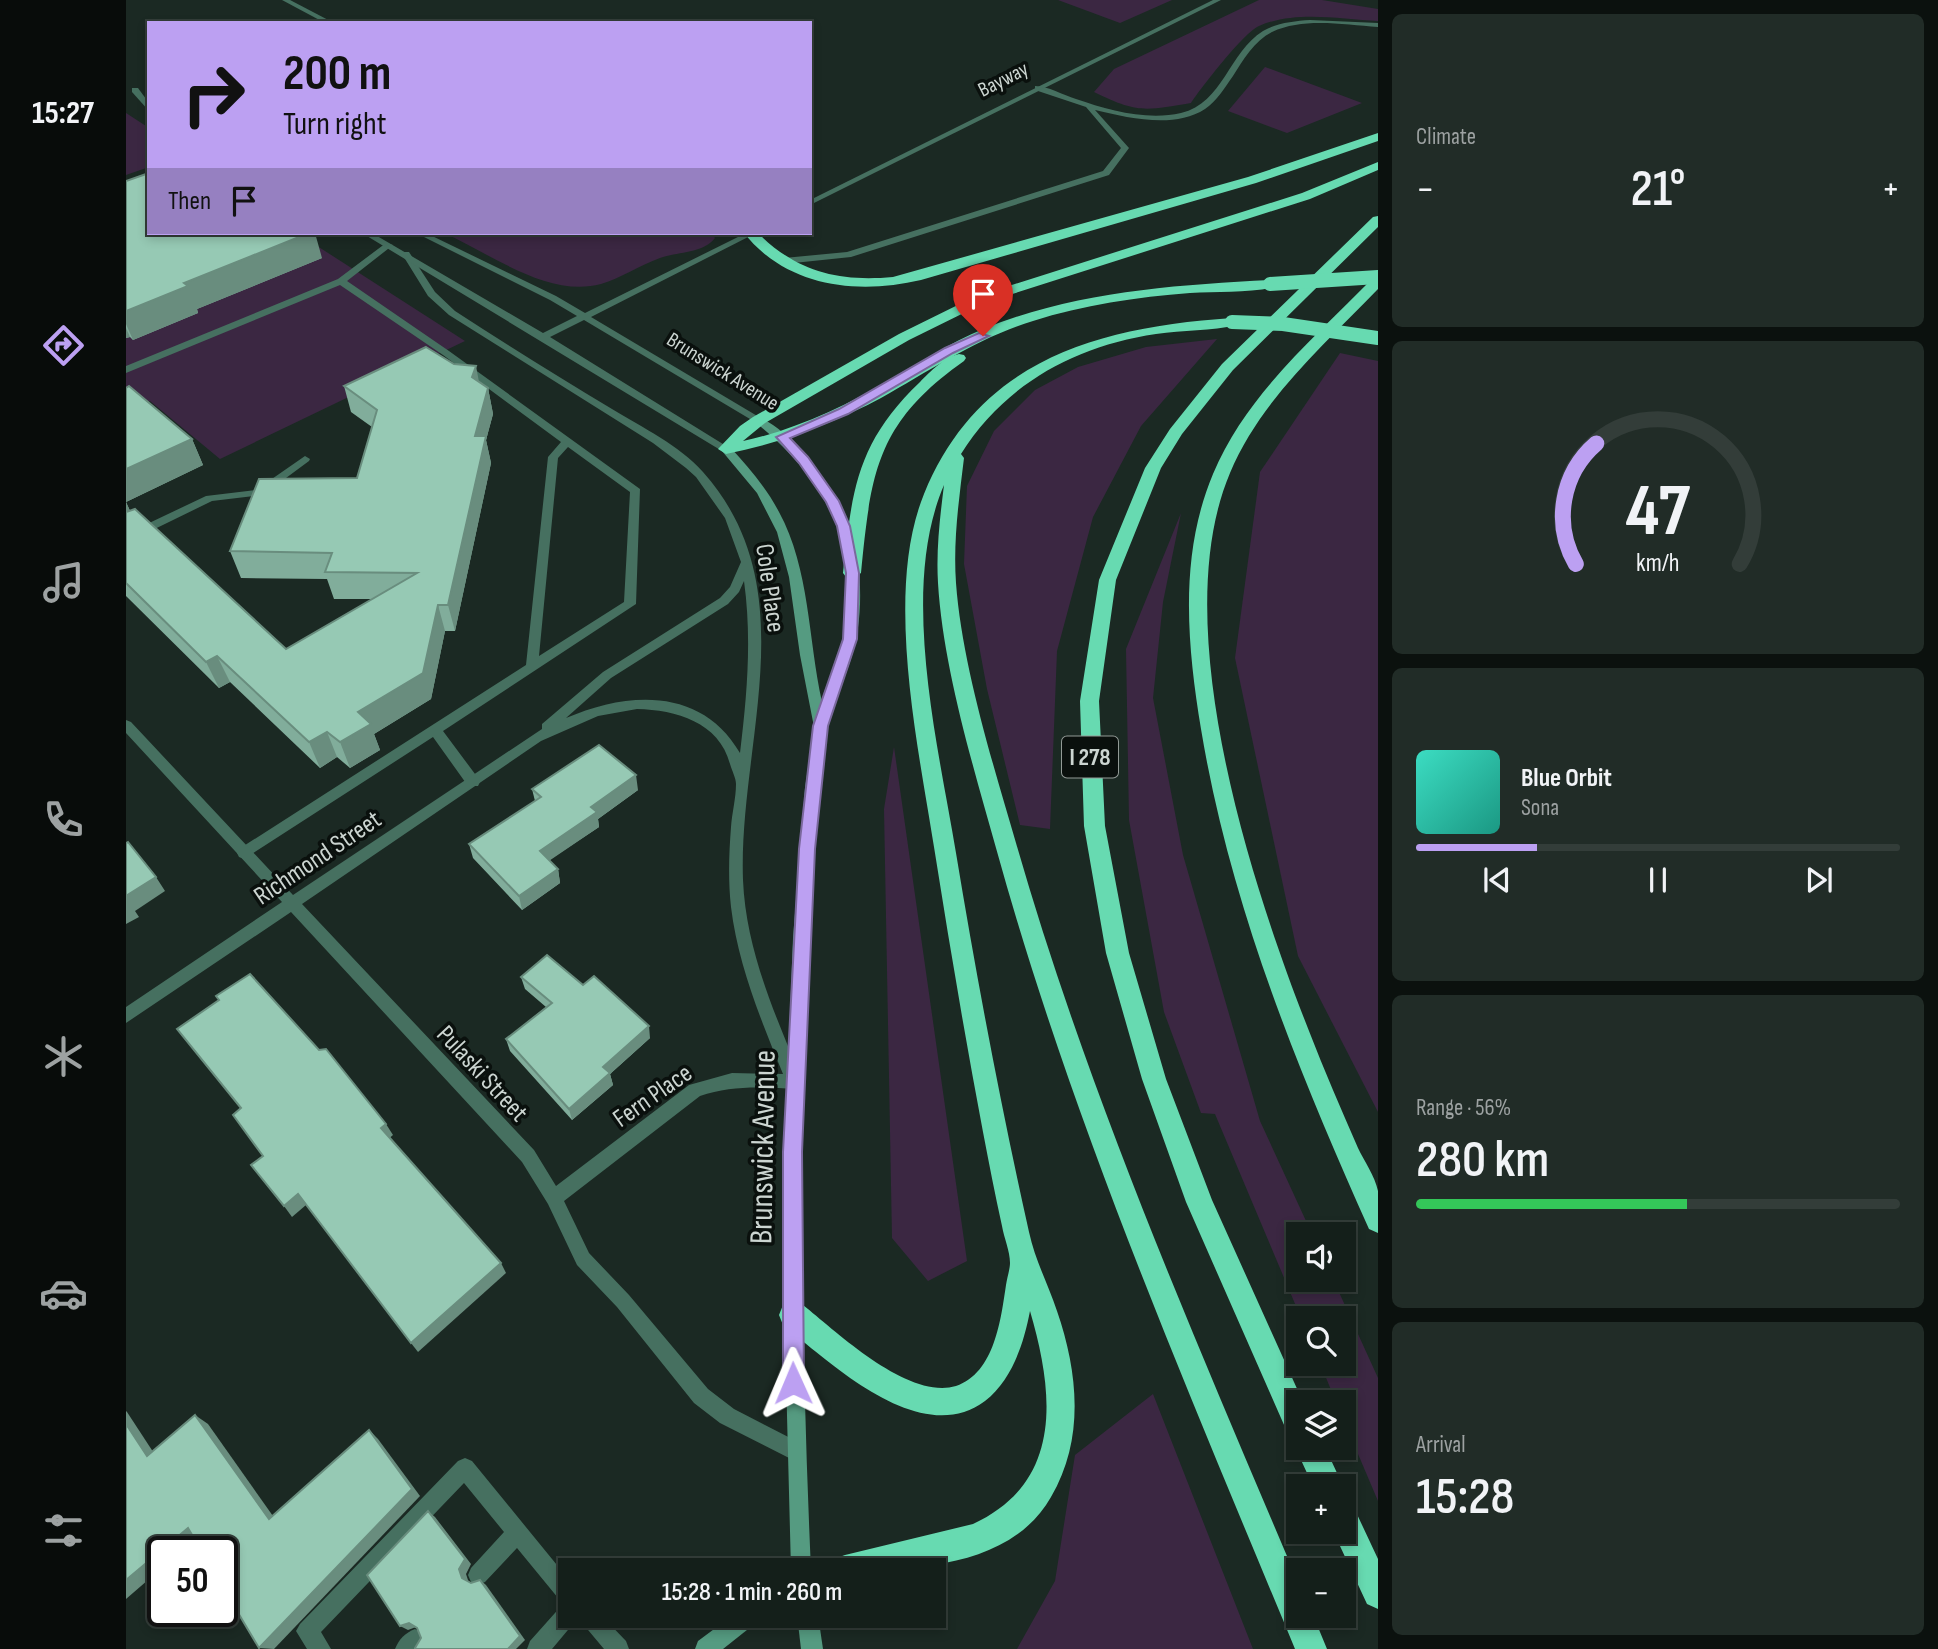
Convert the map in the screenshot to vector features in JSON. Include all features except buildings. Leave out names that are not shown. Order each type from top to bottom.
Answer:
[{"type":"highway","points":[[753,235],[767,253],[833,282],[865,285],[900,281],[1252,180],[1378,137]]},
{"type":"highway","points":[[726,449],[759,420],[904,337],[979,300],[1306,196],[1378,166]]},
{"type":"highway","name":"I 278","points":[[1286,1397],[1221,1253],[1160,1092],[1121,968],[1100,860],[1094,806],[1090,758],[1093,669],[1105,593],[1114,561],[1139,495],[1154,466],[1205,392],[1378,220]]},
{"type":"highway","points":[[726,449],[782,437],[844,412],[949,350],[1045,311],[1084,301],[1156,291],[1378,279]]},
{"type":"highway","points":[[1378,279],[1277,387],[1239,440],[1222,472],[1210,506],[1202,540],[1198,579],[1198,621],[1209,724],[1240,863],[1265,943],[1333,1123],[1378,1220]]},
{"type":"highway","points":[[887,1558],[946,1548],[977,1540],[1003,1528],[1025,1510],[1042,1486],[1055,1458],[1061,1430],[1062,1400],[1051,1335],[1042,1306],[1023,1263],[969,1000],[926,742],[918,598],[922,536],[933,490],[982,410],[1020,378],[1061,355],[1130,334],[1233,322],[1283,324],[1378,338]]},
{"type":"highway","points":[[852,573],[862,492],[876,450],[903,410],[927,385],[1000,328]]},
{"type":"highway","points":[[958,446],[948,517],[947,586],[961,667],[1003,841],[1046,979],[1114,1167],[1151,1264],[1311,1649]]},
{"type":"highway","points":[[793,1315],[878,1378],[900,1391],[944,1404],[964,1400],[979,1389],[1003,1355],[1012,1332],[1023,1263]]},
{"type":"highway","points":[[1355,1544],[1378,1593]]},
{"type":"main road","name":"Brunswick Avenue","points":[[759,420],[782,437],[833,501],[847,538],[852,573],[850,639],[820,726],[806,862],[795,1082],[791,1237],[795,1451],[801,1558]]},
{"type":"main road","name":"Brunswick Avenue","points":[[726,449],[760,488],[783,530],[797,577],[803,633],[820,726]]},
{"type":"main road","points":[[706,1649],[733,1628]]},
{"type":"main road","points":[[809,1628],[812,1649]]},
{"type":"street","points":[[285,0],[327,21]]},
{"type":"street","name":"Bayway","points":[[812,202],[1218,0]]},
{"type":"street","points":[[1038,88],[1089,108],[1158,117],[1180,115],[1199,109],[1210,101],[1258,39],[1270,30],[1290,24],[1324,22],[1378,25]]},
{"type":"street","points":[[147,93],[135,90],[147,106]]},
{"type":"street","points":[[784,261],[848,255],[1106,173],[1125,148],[1089,108]]},
{"type":"street","points":[[370,235],[544,337],[747,235]]},
{"type":"street","points":[[424,235],[508,274],[584,316]]},
{"type":"street","points":[[126,370],[341,281],[389,245]]},
{"type":"street","name":"Cole Place","points":[[406,254],[430,294],[452,313],[657,442],[698,473],[727,511],[747,561],[753,602],[755,648],[736,878],[741,928],[756,986],[795,1082]]},
{"type":"street","points":[[244,853],[631,604],[636,491],[446,353],[341,281]]},
{"type":"street","name":"Brunswick Avenue","points":[[584,316],[759,420]]},
{"type":"street","name":"Brunswick Avenue","points":[[544,337],[726,449]]},
{"type":"street","points":[[532,667],[553,457],[567,442]]},
{"type":"street","points":[[126,539],[210,498],[259,493],[305,459]]},
{"type":"street","name":"Richmond Street","points":[[126,1016],[536,738],[607,675],[724,601],[734,589],[747,561]]},
{"type":"street","name":"Richmond Street","points":[[536,738],[571,721],[615,707],[637,704],[679,709],[696,715],[724,737],[734,752],[743,793]]},
{"type":"street","name":"Pulaski Street","points":[[126,725],[527,1156],[554,1198],[583,1259],[623,1301],[701,1396],[727,1416],[795,1451]]},
{"type":"street","points":[[436,731],[472,782]]},
{"type":"street","name":"Fern Place","points":[[554,1198],[695,1090],[715,1082],[733,1079],[795,1082]]},
{"type":"street","points":[[320,1649],[307,1631],[465,1468],[558,1582]]},
{"type":"street","points":[[478,1574],[519,1532]]},
{"type":"street","points":[[538,1649],[558,1626]]},
{"type":"street","points":[[599,1628],[618,1649]]},
{"type":"shaded area","points":[[1058,0],[1172,0],[1120,23]]},
{"type":"shaded area","points":[[1259,0],[1322,0],[1378,9],[1378,21],[1302,17],[1259,26],[1234,49],[1191,103],[1151,109],[1131,107],[1094,92],[1114,69]]},
{"type":"shaded area","points":[[1265,67],[1362,103],[1287,133],[1228,111]]},
{"type":"shaded area","points":[[126,113],[147,127],[147,168],[126,175]]},
{"type":"shaded area","points":[[126,208],[147,231],[147,235],[300,235],[465,341],[220,459],[150,401],[126,412]]},
{"type":"shaded area","points":[[448,235],[713,235],[715,238],[704,247],[660,258],[601,284],[581,287],[540,280]]},
{"type":"shaded area","points":[[1217,339],[1141,426],[1093,517],[1057,651],[1050,829],[1020,825],[987,689],[964,564],[967,486],[994,431],[1035,390],[1078,367],[1146,347]]},
{"type":"shaded area","points":[[1340,353],[1378,361],[1378,1112],[1298,956],[1235,658],[1260,472]]},
{"type":"shaded area","points":[[1181,513],[1163,602],[1153,698],[1183,855],[1260,1121],[1306,1222],[1286,1222],[1286,1282],[1215,1114],[1201,1113],[1164,1012],[1129,820],[1126,649]]},
{"type":"shaded area","points":[[894,747],[967,1261],[928,1281],[892,1238],[884,809]]},
{"type":"shaded area","points":[[1290,1292],[1339,1292],[1345,1306],[1296,1306]]},
{"type":"shaded area","points":[[1356,1330],[1378,1378],[1378,1501],[1356,1449],[1356,1390],[1331,1390],[1325,1376],[1356,1376]]},
{"type":"shaded area","points":[[1153,1394],[1253,1649],[1017,1649],[1055,1581],[1075,1455]]},
{"type":"route","points":[[793,1383],[792,1152],[801,930],[812,788],[820,726],[850,639],[852,573],[844,526],[833,501],[782,437],[844,412],[949,350],[983,336]]}]
